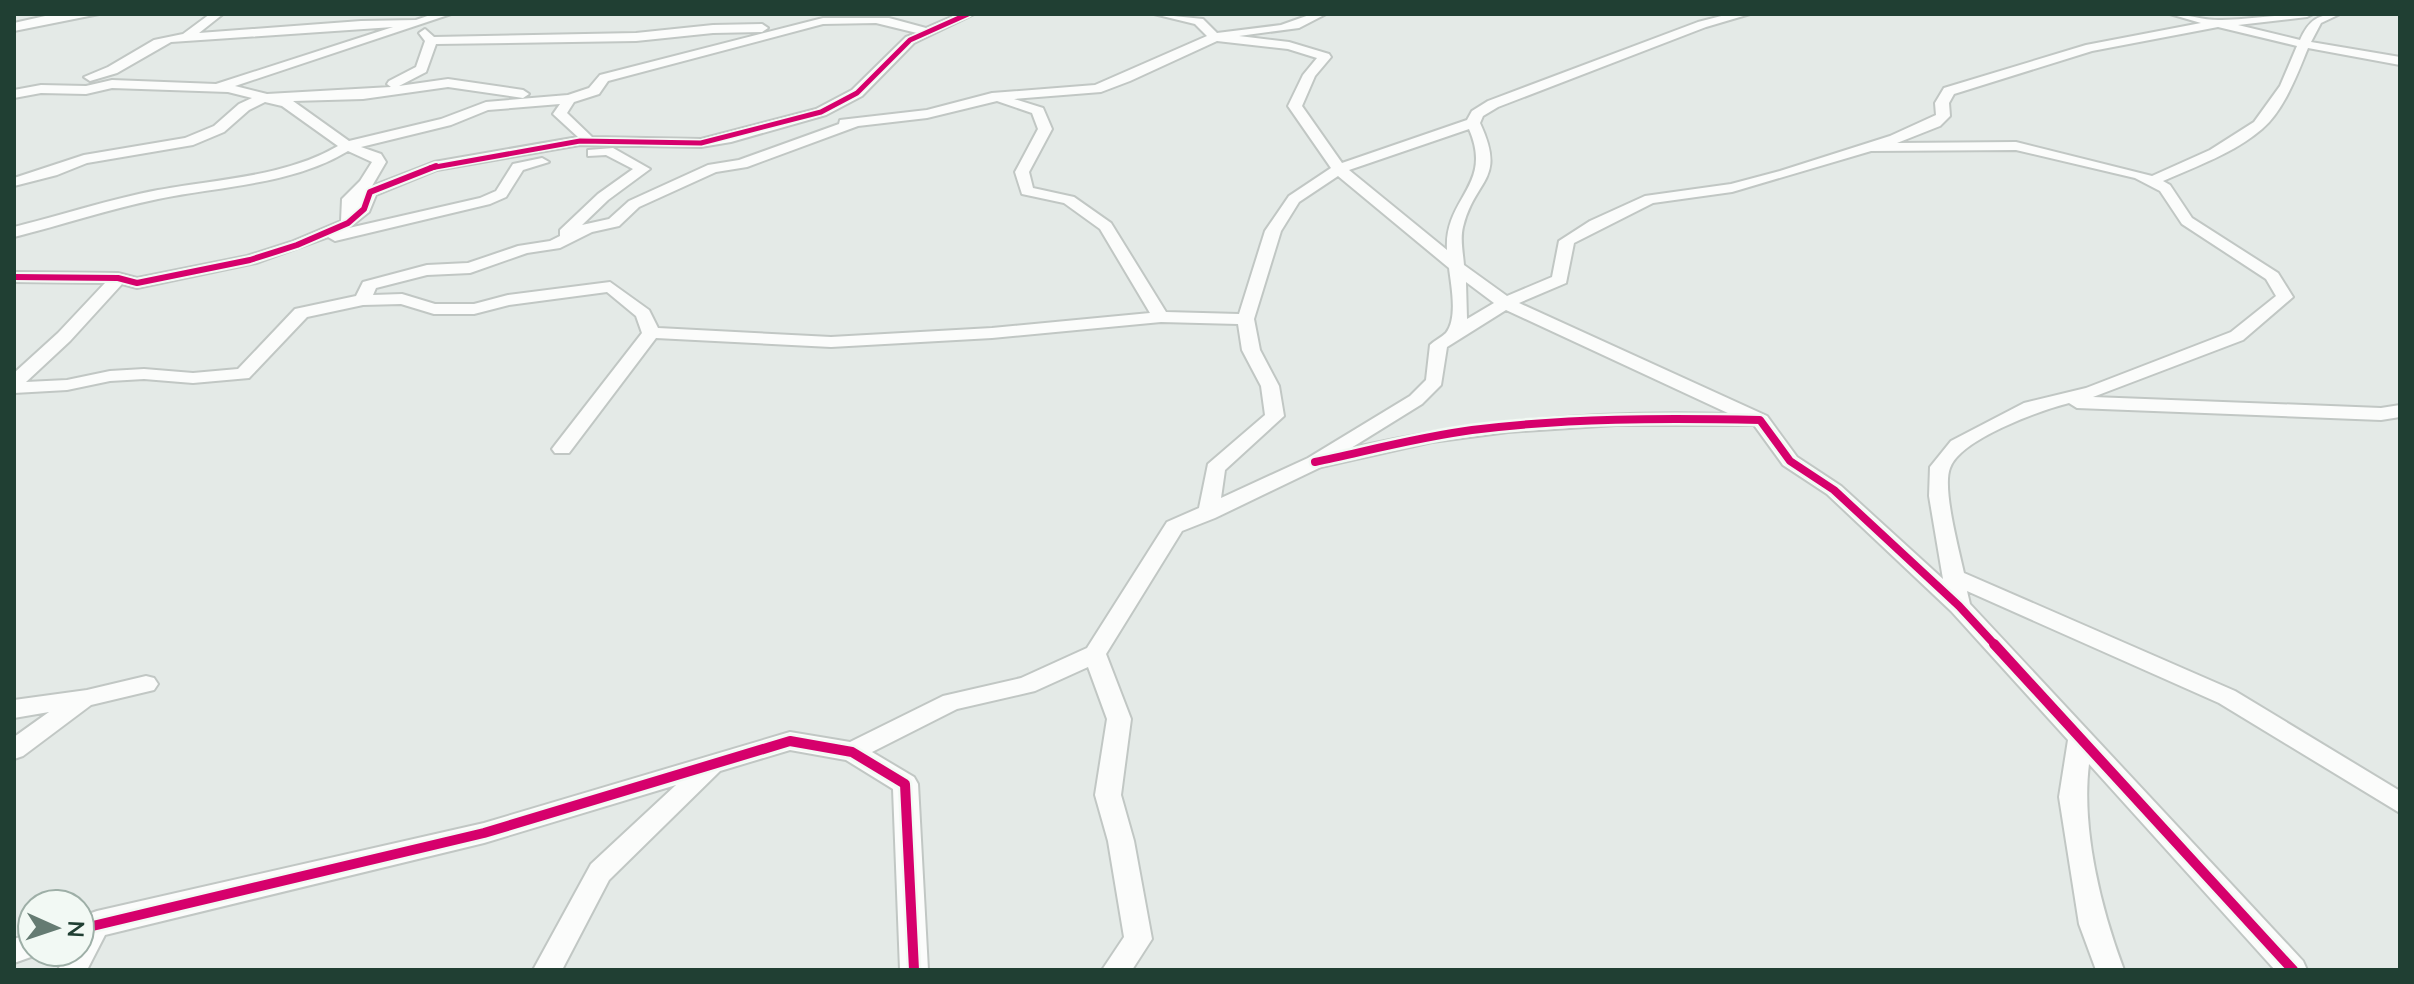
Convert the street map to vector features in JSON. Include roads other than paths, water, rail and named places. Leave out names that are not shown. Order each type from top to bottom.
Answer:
[{"type":"street","points":[[14,27],[69,14]]},
{"type":"street","points":[[79,14],[76,17],[93,14]]},
{"type":"street","points":[[186,37],[217,14]]},
{"type":"street","points":[[213,88],[445,14]]},
{"type":"street","points":[[706,14],[713,29]]},
{"type":"street","points":[[726,139],[821,112],[846,101],[899,49],[968,14]]},
{"type":"street","points":[[1160,14],[1199,21],[1214,37],[1289,46],[1325,57],[1309,75],[1295,106],[1339,169],[1505,303],[1760,420],[1790,461],[1834,490],[1959,606],[2293,970]]},
{"type":"street","points":[[297,245],[348,223],[364,209],[370,192],[434,166],[589,142],[701,143],[927,114],[992,97],[1110,86],[1176,52],[1214,37],[1274,29],[1320,14]]},
{"type":"street","points":[[1208,514],[1215,468],[1275,416],[1270,386],[1251,350],[1246,319],[1273,231],[1294,199],[1339,169],[1473,123],[1477,114],[1493,104],[1702,24],[1744,14]]},
{"type":"street","points":[[2176,14],[2303,44],[2400,61]]},
{"type":"street","points":[[852,752],[951,702],[1027,685],[1095,654],[1174,527],[1208,514],[1315,462],[1416,400],[1435,381],[1439,345],[1505,303],[1560,280],[1567,241],[1595,224],[1650,199],[1732,188],[1870,147],[1935,123],[1943,116],[1942,103],[1949,91],[2090,48],[2217,24],[2307,14]]},
{"type":"street","points":[[2152,181],[2202,160],[2259,125],[2286,86],[2303,44],[2317,21],[2334,14]]},
{"type":"street","points":[[17,229],[156,195],[255,179],[327,158],[347,146],[446,122],[486,106],[569,99],[594,91],[604,78],[823,21],[855,19],[905,25],[927,33]]},
{"type":"street","points":[[112,84],[120,69],[151,44],[186,37],[361,24],[418,23]]},
{"type":"street","points":[[418,23],[431,41]]},
{"type":"street","points":[[431,41],[636,37],[713,29],[799,28]]},
{"type":"street","points":[[709,51],[703,42],[713,29]]},
{"type":"street","points":[[363,95],[406,79],[422,69],[431,41]]},
{"type":"street","points":[[41,89],[50,84],[120,69]]},
{"type":"street","points":[[14,182],[84,159],[188,142],[219,129],[244,107],[263,98],[363,95],[448,83],[569,99]]},
{"type":"street","points":[[14,94],[41,89],[86,90],[112,84],[228,88],[287,103],[347,146],[376,157],[379,162],[366,184],[349,199],[348,223]]},
{"type":"street","points":[[992,97],[1038,111],[1045,129],[1022,172],[1027,191],[1069,200],[1106,226],[1148,301],[1161,317]]},
{"type":"street","points":[[569,99],[560,114],[579,129],[589,142]]},
{"type":"street","points":[[363,300],[369,285],[427,270],[470,268],[524,249],[554,245],[588,228],[614,223],[634,204],[713,168],[742,164],[858,121]]},
{"type":"street","points":[[1454,334],[1459,313],[1454,234],[1467,197],[1482,176],[1485,161],[1473,123]]},
{"type":"street","points":[[1870,147],[2016,146],[2140,175],[2165,188],[2187,221],[2272,276],[2285,297],[2237,336],[2092,392],[2031,407],[1958,445],[1940,467],[1939,496],[1959,606]]},
{"type":"street","points":[[14,277],[118,278],[137,283],[193,273],[485,201],[501,194],[518,167],[608,151],[643,169],[603,197],[554,245]]},
{"type":"street","points":[[14,385],[118,278]]},
{"type":"street","points":[[14,385],[67,385],[110,376],[144,374],[193,378],[243,374],[301,313],[363,300],[402,299],[434,309],[474,309],[508,300],[610,287],[643,314],[651,333]]},
{"type":"street","points":[[651,333],[831,342],[992,333],[1161,317],[1246,319]]},
{"type":"street","points":[[562,449],[651,333]]},
{"type":"street","points":[[2056,401],[2381,414],[2400,411]]},
{"type":"street","points":[[1315,462],[1470,430],[1553,422],[1701,418],[1760,420]]},
{"type":"street","points":[[1954,577],[2227,697],[2400,803]]},
{"type":"street","points":[[1095,654],[1119,719],[1108,795],[1121,841],[1138,939],[1116,970]]},
{"type":"street","points":[[14,709],[87,698],[146,684]]},
{"type":"street","points":[[14,750],[87,698]]},
{"type":"street","points":[[2080,739],[2072,797],[2093,924],[2110,970]]},
{"type":"street","points":[[96,924],[484,833],[790,741],[852,752],[905,784],[914,970]]},
{"type":"street","points":[[547,970],[600,872],[714,764]]}]
